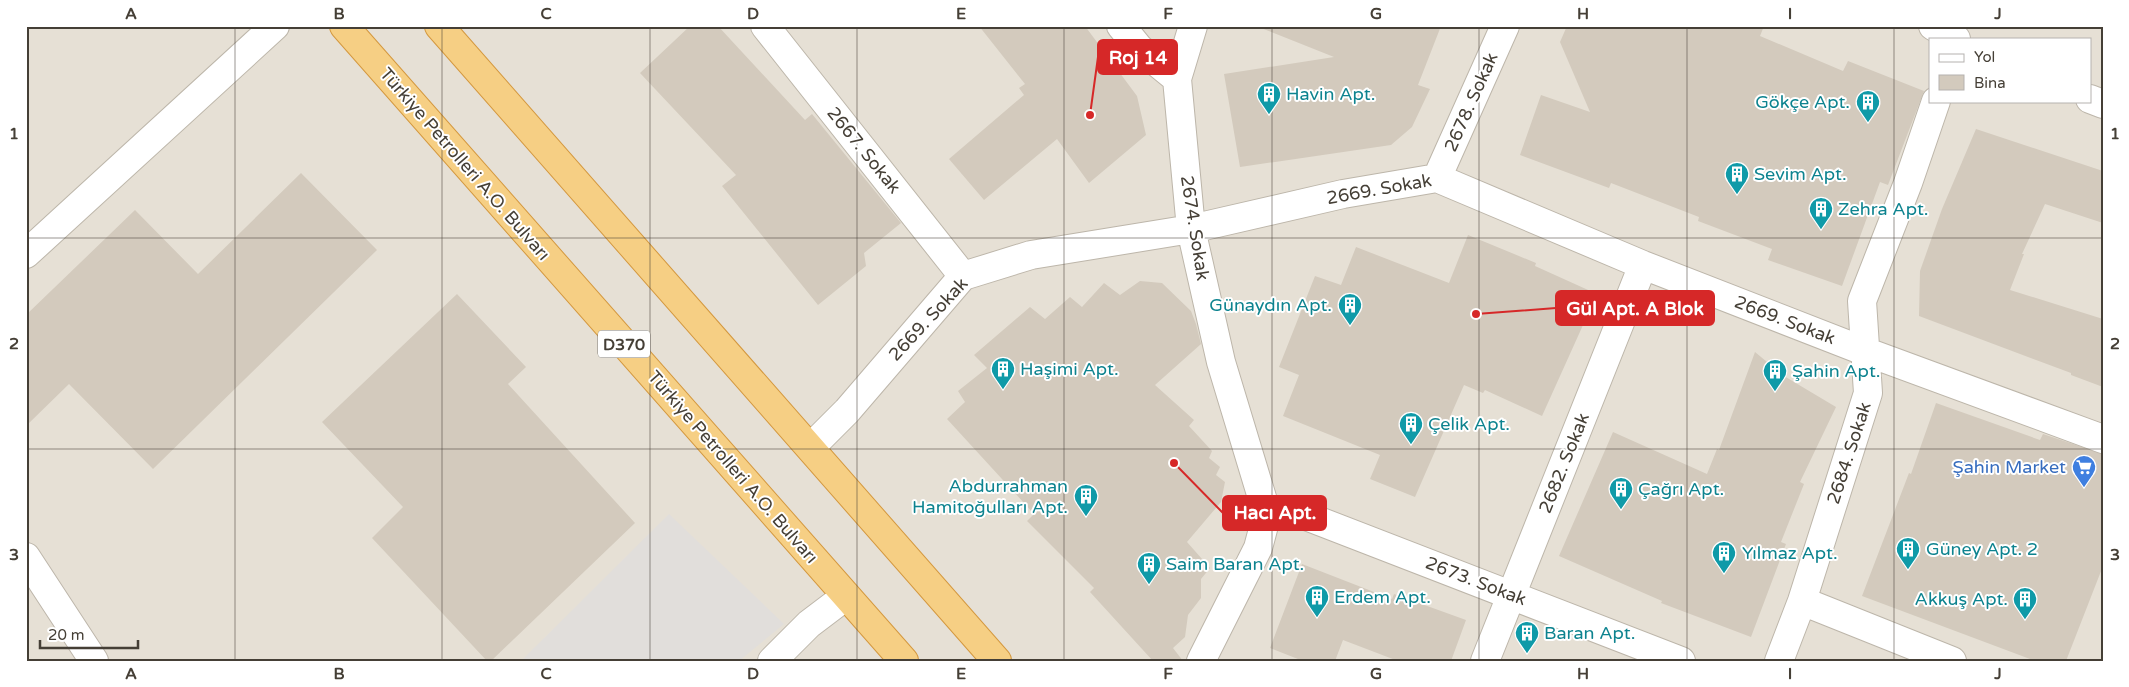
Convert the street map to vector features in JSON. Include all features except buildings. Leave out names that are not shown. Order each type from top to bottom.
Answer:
[{"type":"highway","name":"Türkiye Petrolleri A.O. Bulvarı","points":[[344,26],[904,661]]},
{"type":"highway","points":[[439,26],[811,447],[997,661]]},
{"type":"street","points":[[26,254],[275,26]]},
{"type":"street","name":"2667. Sokak","points":[[765,26],[963,276]]},
{"type":"street","points":[[1121,26],[1139,48],[1178,79]]},
{"type":"street","name":"2674. Sokak","points":[[1193,26],[1178,79],[1191,229],[1221,362],[1267,514]]},
{"type":"street","name":"2678. Sokak","points":[[1437,178],[1505,26]]},
{"type":"street","points":[[1933,26],[1955,38]]},
{"type":"street","points":[[1957,38],[1963,26]]},
{"type":"street","name":"2684. Sokak","points":[[1779,661],[1802,601],[1868,393],[1862,301],[1908,183],[1936,102]]},
{"type":"street","name":"2669. Sokak","points":[[811,447],[847,411],[963,276],[1031,255],[1191,229],[1343,194],[1437,178],[1643,265],[1864,351],[2103,439]]},
{"type":"street","name":"2682. Sokak","points":[[1485,661],[1643,265]]},
{"type":"street","points":[[1201,661],[1258,548],[1267,514]]},
{"type":"street","name":"2673. Sokak","points":[[1267,514],[1306,516],[1681,661]]},
{"type":"street","points":[[26,557],[94,661]]},
{"type":"street","points":[[772,661],[809,624],[846,596]]},
{"type":"street","points":[[1802,601],[1952,661]]},
{"type":"shaded area","points":[[26,26],[2103,26],[2103,661],[26,661]]},
{"type":"shaded area","points":[[669,514],[784,624],[739,661],[521,661]]},
{"type":"place","name":"Roj 14","points":[[1090,115]]},
{"type":"place","name":"Havin Apt.","points":[[1269,115]]},
{"type":"place","name":"Gökçe Apt.","points":[[1868,123]]},
{"type":"place","name":"Sevim Apt.","points":[[1737,195]]},
{"type":"place","name":"Zehra Apt.","points":[[1821,230]]},
{"type":"place","name":"Gül Apt. A Blok","points":[[1476,314]]},
{"type":"place","name":"Günaydın Apt.","points":[[1350,326]]},
{"type":"place","name":"Haşimi Apt.","points":[[1003,390]]},
{"type":"place","name":"Şahin Apt.","points":[[1775,392]]},
{"type":"place","name":"Çelik Apt.","points":[[1411,445]]},
{"type":"place","name":"Hacı Apt.","points":[[1174,463]]},
{"type":"place","name":"Şahin Market","points":[[2084,488]]},
{"type":"place","name":"Çağrı Apt.","points":[[1621,510]]},
{"type":"place","name":"Abdurrahman Hamitoğulları Apt.","points":[[1086,517]]},
{"type":"place","name":"Güney Apt. 2","points":[[1908,570]]},
{"type":"place","name":"Yılmaz Apt.","points":[[1724,574]]},
{"type":"place","name":"Saim Baran Apt.","points":[[1149,585]]},
{"type":"place","name":"Erdem Apt.","points":[[1317,618]]},
{"type":"place","name":"Akkuş Apt.","points":[[2025,620]]},
{"type":"place","name":"Baran Apt.","points":[[1527,654]]}]
